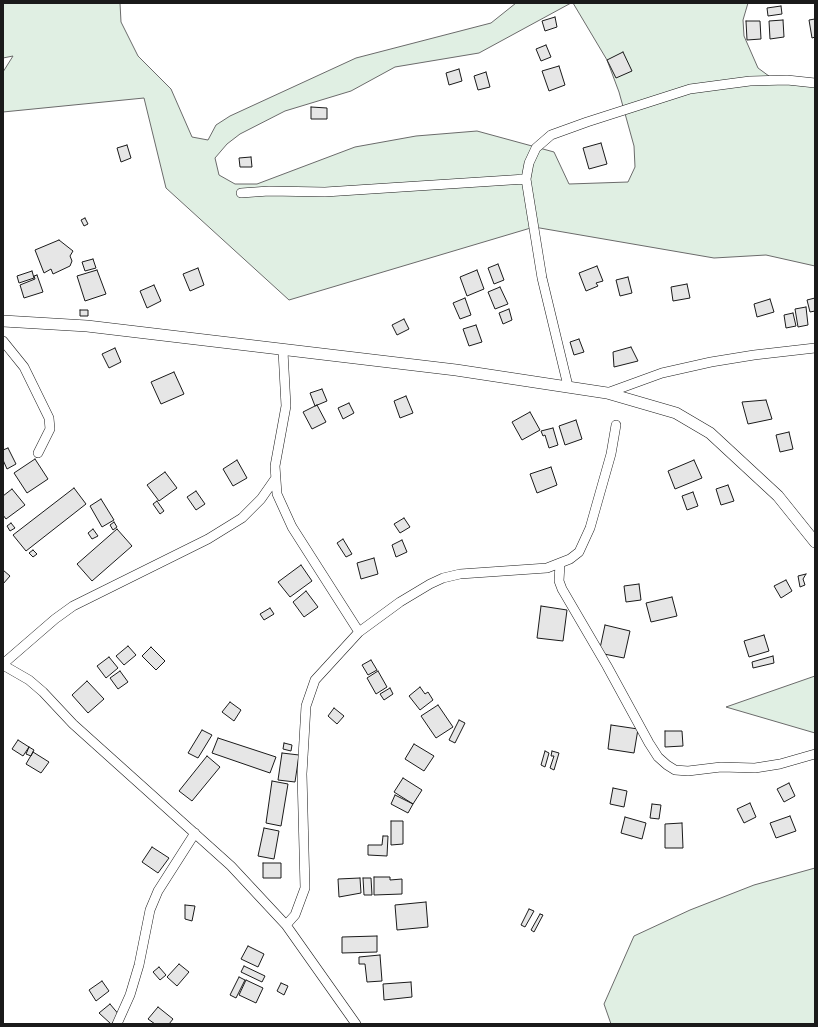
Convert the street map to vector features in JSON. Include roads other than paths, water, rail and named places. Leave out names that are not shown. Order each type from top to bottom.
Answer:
[{"type":"street","points":[[568,386],[542,278],[526,179],[529,163],[536,148],[551,135],[594,119],[690,89],[750,81],[787,80],[815,83]]},
{"type":"street","points":[[241,193],[269,191],[324,192],[526,179]]},
{"type":"street","points":[[3,321],[87,326],[283,351],[456,370],[607,393],[676,413],[710,433],[778,496],[815,542]]},
{"type":"street","points":[[3,341],[24,367],[49,418],[50,429],[38,453]]},
{"type":"street","points":[[607,393],[662,374],[711,362],[754,355],[815,348]]},
{"type":"street","points":[[283,351],[286,406],[277,451],[275,479],[277,494],[292,527],[359,632]]},
{"type":"street","points":[[286,925],[295,915],[305,888],[302,792],[306,706],[316,680],[359,632],[400,602],[443,578],[477,572],[547,568],[570,559],[579,552],[590,528],[612,454],[616,425]]},
{"type":"street","points":[[275,479],[262,499],[242,518],[208,539],[73,606],[55,619],[3,664],[29,680],[43,692],[73,724],[195,832],[230,866],[286,925],[356,1024]]},
{"type":"street","points":[[560,564],[559,581],[562,589],[607,666],[649,743],[658,757],[667,765],[675,770],[688,771],[721,767],[755,768],[780,764],[815,754]]},
{"type":"street","points":[[117,1024],[130,995],[139,965],[150,910],[158,891],[195,832]]}]
